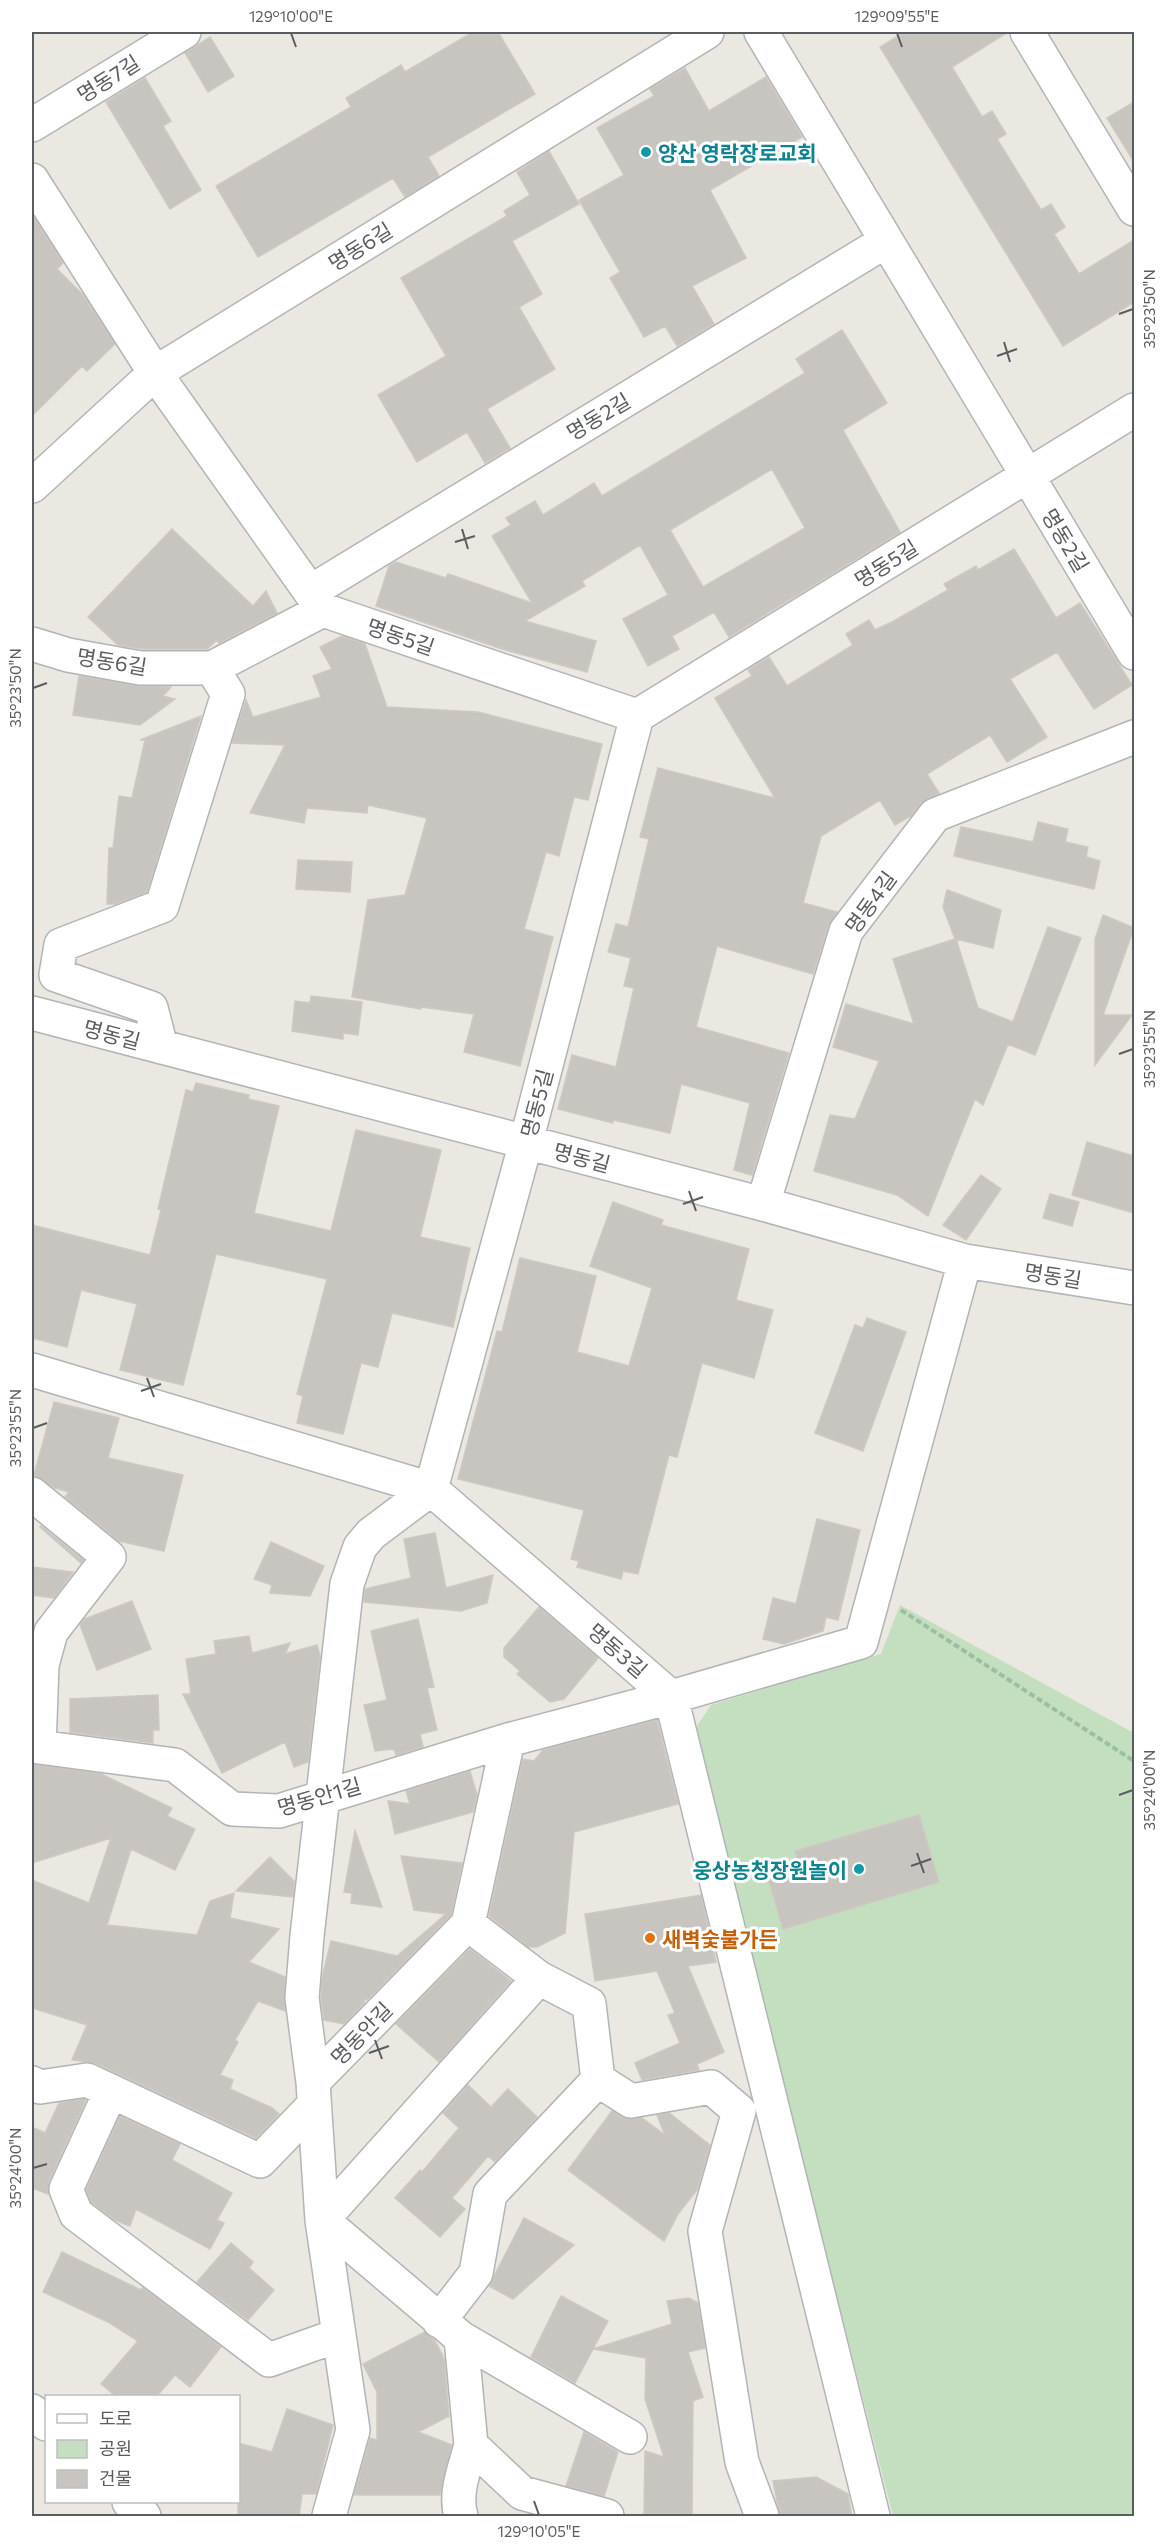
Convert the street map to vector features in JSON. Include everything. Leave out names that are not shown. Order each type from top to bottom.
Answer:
[{"type":"street","name":"명동7길","points":[[32,125],[184,32]]},
{"type":"street","name":"명동6길","points":[[32,486],[155,373],[707,32]]},
{"type":"street","name":"명동2길","points":[[761,32],[1134,653]]},
{"type":"street","points":[[1027,32],[1133,205]]},
{"type":"street","points":[[32,180],[155,373],[317,601]]},
{"type":"street","name":"명동2길","points":[[317,601],[886,241]]},
{"type":"street","name":"명동5길","points":[[431,1489],[526,1142],[637,716],[1134,410]]},
{"type":"street","name":"명동6길","points":[[32,647],[140,668],[212,668],[317,601]]},
{"type":"street","name":"명동5길","points":[[317,601],[637,716]]},
{"type":"street","points":[[161,1047],[151,1008],[44,967],[61,945],[162,906],[228,694],[212,668]]},
{"type":"street","name":"명동4길","points":[[763,1204],[846,931],[935,815],[1134,737]]},
{"type":"street","name":"명동길","points":[[32,1013],[763,1204],[965,1261],[1134,1288]]},
{"type":"street","points":[[598,2080],[589,2004],[539,1978],[468,1924],[508,1740],[861,1642],[965,1261]]},
{"type":"street","name":"명동3길","points":[[32,1370],[431,1489],[671,1696]]},
{"type":"street","points":[[329,2517],[352,2430],[322,2220],[314,2094],[302,1998],[307,1936],[325,1796],[347,1584],[360,1547],[371,1533],[431,1489]]},
{"type":"street","points":[[32,1494],[109,1557],[51,1632],[42,1665],[35,1746]]},
{"type":"street","points":[[671,1696],[873,2517]]},
{"type":"street","name":"명동안1길","points":[[35,1746],[175,1765],[232,1809],[279,1811],[508,1740]]},
{"type":"street","name":"명동안길","points":[[111,2091],[260,2161],[314,2094],[468,1924]]},
{"type":"street","points":[[322,2220],[539,1978]]},
{"type":"street","points":[[32,2083],[40,2087],[87,2080],[111,2091],[66,2189],[76,2214],[269,2360],[339,2336]]},
{"type":"street","points":[[598,2080],[631,2101],[711,2087],[739,2111]]},
{"type":"street","points":[[461,2517],[458,2504],[460,2487],[471,2445],[450,2330],[476,2273],[490,2194],[598,2080]]},
{"type":"street","points":[[739,2111],[771,2103]]},
{"type":"street","points":[[739,2111],[705,2231],[741,2462],[762,2517]]},
{"type":"street","points":[[322,2220],[450,2330],[630,2437]]},
{"type":"street","points":[[32,2411],[45,2423]]},
{"type":"street","points":[[471,2445],[522,2493],[607,2517]]},
{"type":"street","points":[[130,2503],[144,2517]]},
{"type":"path","points":[[875,1593],[1134,1761]]},
{"type":"green space","points":[[900,1605],[1134,1733],[1134,2516],[893,2516],[693,1732],[711,1705],[881,1654]]},
{"type":"building","points":[[473,32],[498,32],[535,94],[428,157],[439,176],[405,197],[393,178],[258,257],[216,186],[351,107],[346,98],[401,65],[405,72]]},
{"type":"building","points":[[905,32],[1008,32],[952,67],[982,117],[992,111],[1006,134],[997,139],[1041,210],[1051,204],[1065,227],[1054,234],[1079,274],[1134,240],[1134,302],[1063,346],[880,47]]},
{"type":"building","points":[[210,37],[234,76],[208,92],[185,53]]},
{"type":"building","points":[[685,68],[709,111],[766,77],[802,137],[710,190],[746,258],[692,286],[714,324],[677,346],[665,326],[644,337],[610,278],[620,272],[579,200],[624,175],[597,128],[654,96],[650,89]]},
{"type":"building","points":[[145,78],[171,121],[163,126],[201,190],[170,209],[106,102]]},
{"type":"building","points":[[1134,102],[1134,162],[1107,118]]},
{"type":"building","points":[[549,151],[579,204],[512,241],[542,294],[519,307],[555,369],[487,409],[510,448],[485,463],[467,432],[417,462],[378,395],[446,356],[401,278],[507,216],[504,211],[530,195],[517,172]]},
{"type":"building","points":[[32,214],[63,263],[57,269],[83,295],[115,344],[87,371],[82,366],[32,416]]},
{"type":"building","points":[[842,330],[887,403],[843,430],[900,532],[729,637],[714,612],[672,636],[679,649],[648,666],[623,619],[668,595],[640,545],[582,581],[585,586],[525,621],[596,641],[587,672],[502,649],[376,606],[389,566],[396,562],[446,578],[448,574],[532,603],[492,536],[511,525],[506,518],[535,501],[543,515],[594,483],[602,496],[805,373],[796,359]],"holes":[[[772,469],[805,528],[703,587],[670,530]]]},
{"type":"building","points":[[172,529],[253,606],[266,591],[277,613],[219,643],[217,640],[207,649],[142,649],[118,645],[88,617]]},
{"type":"building","points":[[1014,549],[1056,618],[1080,603],[1132,685],[1094,709],[1057,652],[1010,679],[1047,737],[1007,762],[990,735],[927,774],[939,793],[921,803],[911,816],[895,825],[880,800],[821,836],[803,903],[837,912],[828,926],[813,974],[717,946],[696,1027],[789,1053],[752,1175],[734,1170],[750,1103],[681,1084],[670,1133],[613,1120],[613,1123],[558,1109],[572,1055],[616,1067],[634,988],[624,986],[631,958],[608,952],[616,924],[628,927],[649,839],[640,837],[658,768],[775,798],[715,698],[752,676],[748,670],[769,657],[787,686],[853,645],[846,634],[869,620],[875,630],[894,621],[948,590],[944,584],[976,566],[978,570]]},
{"type":"building","points":[[342,636],[365,644],[387,707],[478,712],[602,744],[588,800],[574,797],[559,856],[546,852],[524,929],[553,937],[520,1066],[464,1052],[474,1014],[421,1007],[421,1009],[352,997],[368,900],[405,895],[427,818],[368,805],[367,813],[307,808],[304,823],[250,813],[285,745],[232,743],[246,700],[253,717],[321,697],[313,676],[332,669],[320,647]]},
{"type":"building","points":[[79,676],[137,686],[171,687],[163,696],[175,699],[140,725],[73,715]]},
{"type":"building","points":[[201,716],[147,892],[115,904],[107,904],[109,848],[113,848],[119,796],[132,798],[145,740],[140,740]]},
{"type":"building","points":[[1038,822],[1068,829],[1065,842],[1088,847],[1086,857],[1100,861],[1094,889],[954,856],[961,827],[1033,842]]},
{"type":"building","points":[[298,860],[352,862],[350,892],[296,889]]},
{"type":"building","points":[[947,890],[1001,910],[993,948],[956,939],[978,1008],[1013,1022],[1048,927],[1081,938],[1035,1055],[1008,1044],[983,1105],[975,1099],[928,1216],[897,1195],[814,1171],[830,1115],[855,1119],[879,1061],[833,1047],[846,1004],[914,1024],[893,959],[955,939],[943,907]]},
{"type":"building","points":[[1103,915],[1134,928],[1103,1015],[1132,1015],[1095,1065],[1095,939]]},
{"type":"building","points":[[311,996],[362,1002],[358,1035],[343,1033],[343,1039],[292,1031],[295,1001],[310,1003]]},
{"type":"building","points":[[196,1083],[249,1095],[248,1099],[279,1106],[254,1213],[331,1231],[356,1130],[441,1150],[420,1237],[470,1248],[453,1327],[392,1313],[378,1367],[361,1363],[343,1434],[297,1423],[303,1396],[297,1394],[327,1279],[216,1254],[183,1385],[120,1370],[137,1304],[81,1290],[67,1347],[32,1338],[32,1225],[150,1255],[161,1210],[158,1209],[186,1090],[193,1092]]},
{"type":"building","points":[[1087,1142],[1134,1156],[1134,1213],[1072,1195]]},
{"type":"building","points":[[981,1175],[1001,1189],[966,1240],[943,1225]]},
{"type":"building","points":[[1050,1194],[1079,1202],[1072,1226],[1043,1218]]},
{"type":"building","points":[[613,1202],[663,1220],[661,1225],[749,1249],[736,1300],[773,1310],[754,1378],[702,1363],[677,1457],[669,1455],[638,1574],[623,1571],[621,1579],[577,1567],[579,1561],[571,1559],[584,1510],[458,1479],[497,1331],[502,1332],[520,1258],[596,1276],[577,1352],[629,1366],[652,1288],[590,1266]]},
{"type":"building","points":[[867,1318],[906,1332],[863,1451],[815,1433],[855,1325],[863,1328]]},
{"type":"building","points":[[54,1402],[119,1418],[108,1458],[183,1475],[164,1551],[119,1541],[65,1497],[69,1492],[55,1488],[34,1475]]},
{"type":"building","points":[[817,1519],[860,1530],[838,1620],[826,1617],[823,1631],[784,1644],[763,1639],[773,1598],[796,1604]]},
{"type":"building","points":[[40,1527],[83,1560],[81,1563]]},
{"type":"building","points":[[435,1533],[446,1588],[493,1575],[487,1603],[461,1611],[364,1602],[365,1589],[411,1578],[404,1539]]},
{"type":"building","points":[[271,1542],[324,1566],[310,1596],[270,1593],[272,1585],[254,1579]]},
{"type":"building","points":[[32,1567],[73,1572],[54,1598],[32,1595]]},
{"type":"building","points":[[132,1601],[151,1649],[97,1670],[80,1625],[85,1619]]},
{"type":"building","points":[[539,1607],[598,1658],[564,1699],[550,1702],[517,1674],[520,1671],[504,1657],[504,1648]]},
{"type":"building","points":[[418,1619],[434,1687],[427,1688],[437,1730],[420,1734],[423,1747],[396,1755],[394,1749],[375,1751],[364,1705],[387,1700],[371,1631]]},
{"type":"building","points":[[249,1636],[252,1653],[290,1643],[285,1654],[317,1645],[320,1656],[308,1762],[294,1767],[285,1742],[222,1773],[183,1694],[191,1694],[186,1659],[216,1654],[214,1641]]},
{"type":"building","points":[[158,1695],[159,1730],[153,1730],[153,1743],[70,1732],[70,1699]]},
{"type":"building","points":[[657,1720],[678,1804],[574,1832],[565,1933],[537,1947],[529,1947],[489,1916],[523,1759],[534,1761],[543,1750]]},
{"type":"building","points":[[32,1764],[101,1774],[172,1808],[167,1816],[195,1829],[175,1870],[131,1849],[107,1925],[197,1935],[210,1901],[234,1893],[230,1918],[279,1929],[249,1962],[285,1977],[285,2011],[258,2001],[235,2040],[238,2042],[220,2075],[233,2080],[230,2089],[272,2108],[279,2114],[256,2138],[95,2063],[72,2060],[87,2025],[32,2008],[32,1880],[89,1903],[111,1838],[32,1863]]},
{"type":"building","points":[[470,1771],[477,1795],[473,1812],[395,1834],[388,1801],[410,1804],[406,1791]]},
{"type":"building","name":"웅상농청장원놀이","points":[[919,1815],[939,1882],[783,1929],[767,1874],[799,1864],[795,1851]]},
{"type":"building","points":[[355,1831],[382,1907],[351,1903],[352,1893],[344,1892]]},
{"type":"building","points":[[401,1856],[462,1863],[451,1915],[367,2000],[365,1998],[364,2003],[344,2024],[324,2020],[321,1998],[322,1978],[331,1941],[397,1956],[446,1914],[414,1910]]},
{"type":"building","points":[[270,1857],[294,1881],[293,1897],[236,1891]]},
{"type":"building","name":"새벽숯불가든","points":[[701,1895],[716,1962],[688,1966],[724,2052],[697,2064],[699,2070],[642,2080],[635,2063],[680,2043],[668,2015],[675,2013],[657,1971],[595,1981],[585,1914]]},
{"type":"building","points":[[470,1949],[511,1981],[439,2062],[396,2024]]},
{"type":"building","points":[[468,2085],[491,2107],[508,2089],[537,2117],[495,2162],[488,2156],[452,2198],[465,2209],[440,2237],[395,2198],[420,2170],[422,2172],[459,2128],[443,2113]]},
{"type":"building","points":[[86,2100],[49,2181],[48,2194],[32,2188],[32,2127],[45,2133],[59,2103]]},
{"type":"building","points":[[612,2111],[622,2117],[642,2118],[665,2135],[657,2115],[669,2113],[710,2145],[697,2190],[678,2214],[664,2241],[568,2170]]},
{"type":"building","points":[[120,2116],[180,2144],[172,2160],[232,2193],[217,2220],[224,2223],[210,2249],[136,2209],[130,2226],[115,2220],[91,2202],[86,2190]]},
{"type":"building","points":[[524,2218],[574,2245],[513,2299],[489,2286]]},
{"type":"building","points":[[231,2243],[253,2262],[249,2268],[274,2290],[248,2320],[197,2282]]},
{"type":"building","points":[[62,2252],[141,2290],[143,2288],[221,2347],[190,2387],[175,2375],[158,2395],[115,2395],[101,2384],[138,2341],[110,2323],[43,2292]]},
{"type":"building","points":[[561,2296],[608,2321],[575,2383],[531,2357]]},
{"type":"building","points":[[689,2298],[698,2303],[705,2348],[688,2352],[703,2397],[693,2401],[692,2517],[683,2517],[682,2514],[644,2514],[645,2451],[664,2457],[645,2399],[646,2358],[593,2349],[672,2324],[667,2301]]},
{"type":"building","points":[[425,2332],[435,2341],[444,2358],[449,2416],[418,2432],[452,2445],[440,2495],[354,2495],[370,2438],[377,2440],[377,2392],[363,2364]]},
{"type":"building","points":[[287,2409],[333,2425],[316,2494],[302,2494],[299,2517],[238,2517],[240,2444],[272,2452]]},
{"type":"building","points":[[584,2432],[618,2452],[604,2496],[566,2486]]},
{"type":"building","points":[[816,2477],[848,2494],[852,2517],[780,2517],[773,2481]]},
{"type":"place","name":"양산 영락장로교회","points":[[646,152]]},
{"type":"place","name":"웅상농청장원놀이","points":[[859,1869]]},
{"type":"place","name":"새벽숯불가든","points":[[650,1938]]}]
